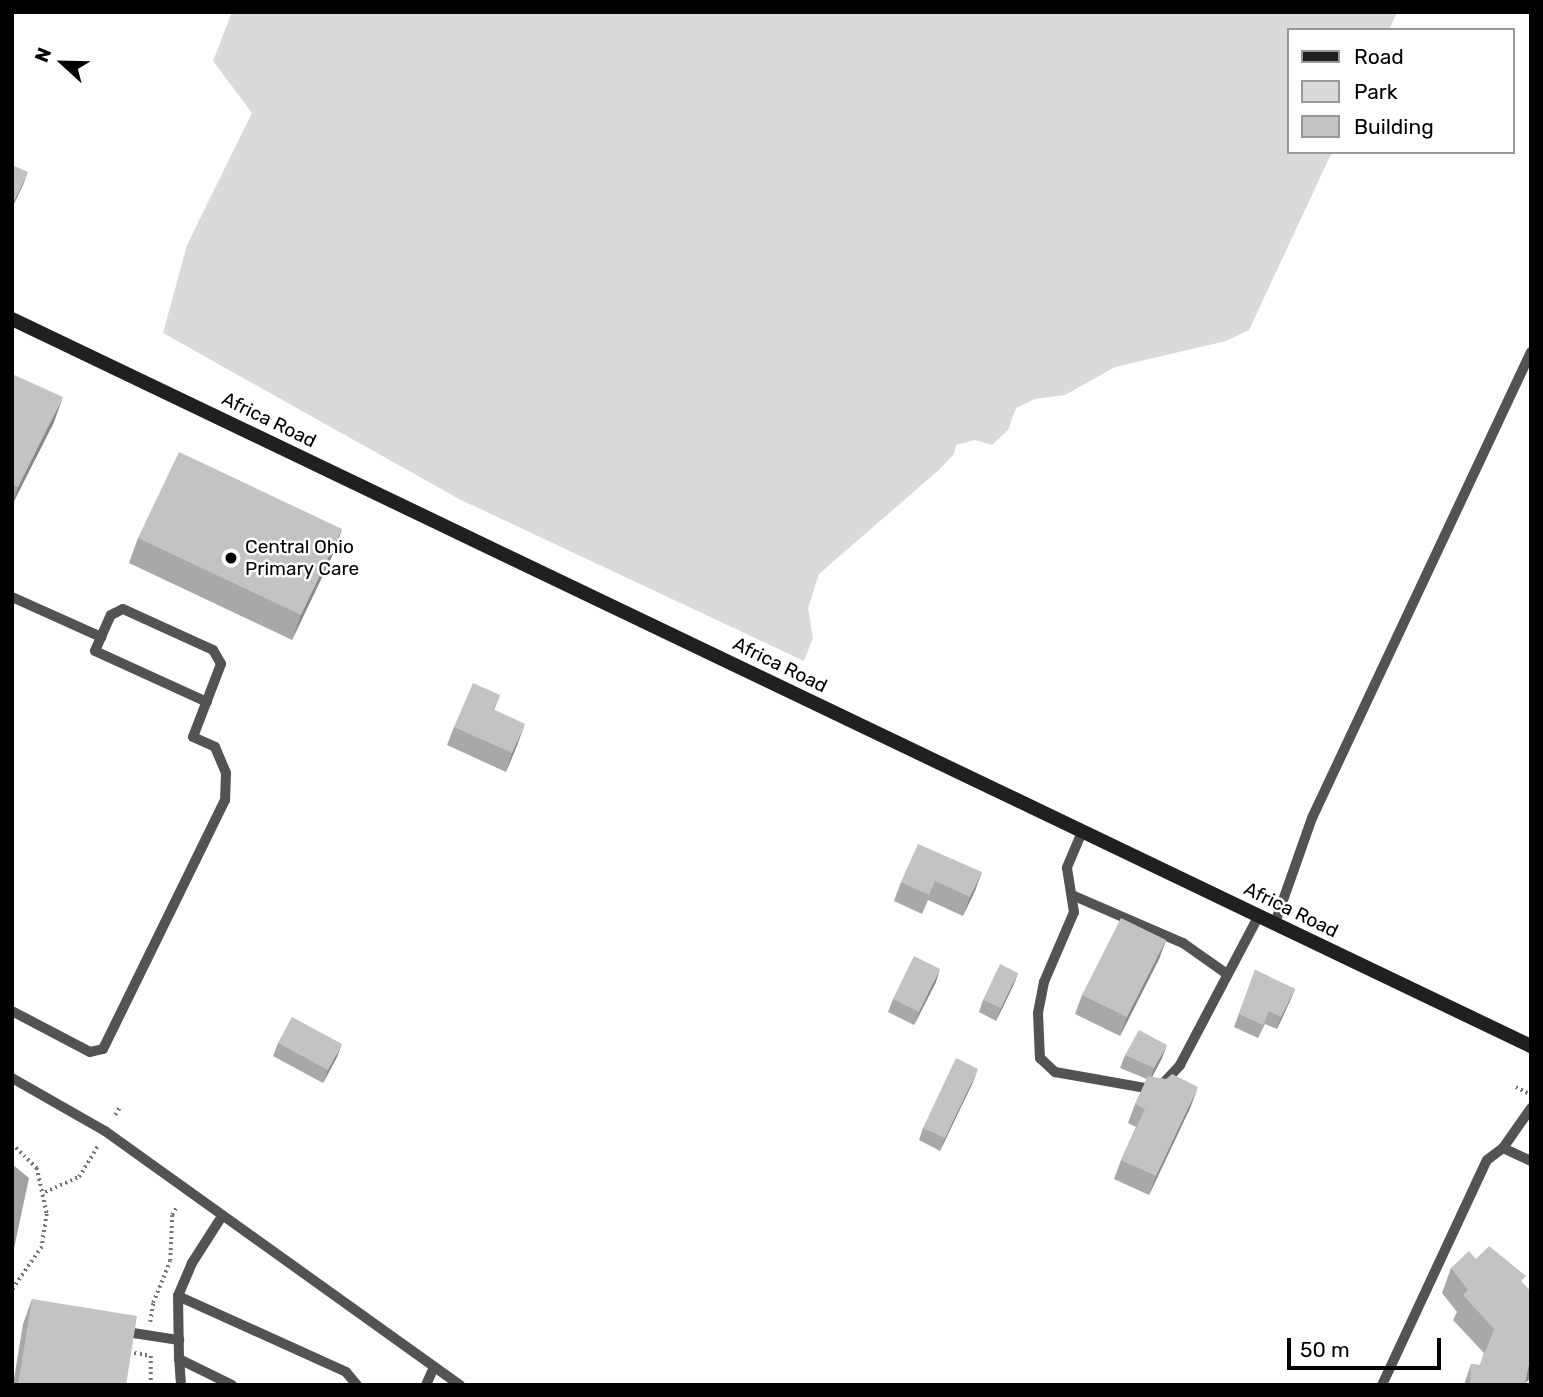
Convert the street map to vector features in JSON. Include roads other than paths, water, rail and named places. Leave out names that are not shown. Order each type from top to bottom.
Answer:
[{"type":"street","name":"Africa Road","points":[[12,319],[1531,1046]]},
{"type":"lane","points":[[1275,923],[1312,818],[1531,352]]},
{"type":"lane","points":[[12,597],[101,637]]},
{"type":"lane","points":[[12,1011],[90,1052],[103,1049],[225,800],[226,774],[215,747],[193,737],[207,702],[222,664],[214,650],[123,608],[111,615],[95,651],[207,702]]},
{"type":"lane","points":[[1082,832],[1067,867],[1074,912],[1044,982],[1038,1013],[1040,1058],[1055,1072],[1157,1090],[1180,1065],[1259,915]]},
{"type":"lane","points":[[1072,895],[1183,943],[1227,974]]},
{"type":"lane","points":[[12,1078],[105,1131],[460,1385]]},
{"type":"lane","points":[[1382,1385],[1487,1160],[1503,1148],[1531,1108]]},
{"type":"lane","points":[[1503,1148],[1531,1161]]},
{"type":"lane","points":[[181,1385],[178,1296],[192,1263],[222,1216]]},
{"type":"lane","points":[[178,1296],[346,1372],[357,1385]]},
{"type":"lane","points":[[100,1328],[179,1340]]},
{"type":"lane","points":[[179,1359],[232,1385]]},
{"type":"lane","points":[[426,1385],[434,1367]]},
{"type":"place","name":"Central Ohio Primary Care","points":[[231,558]]}]
